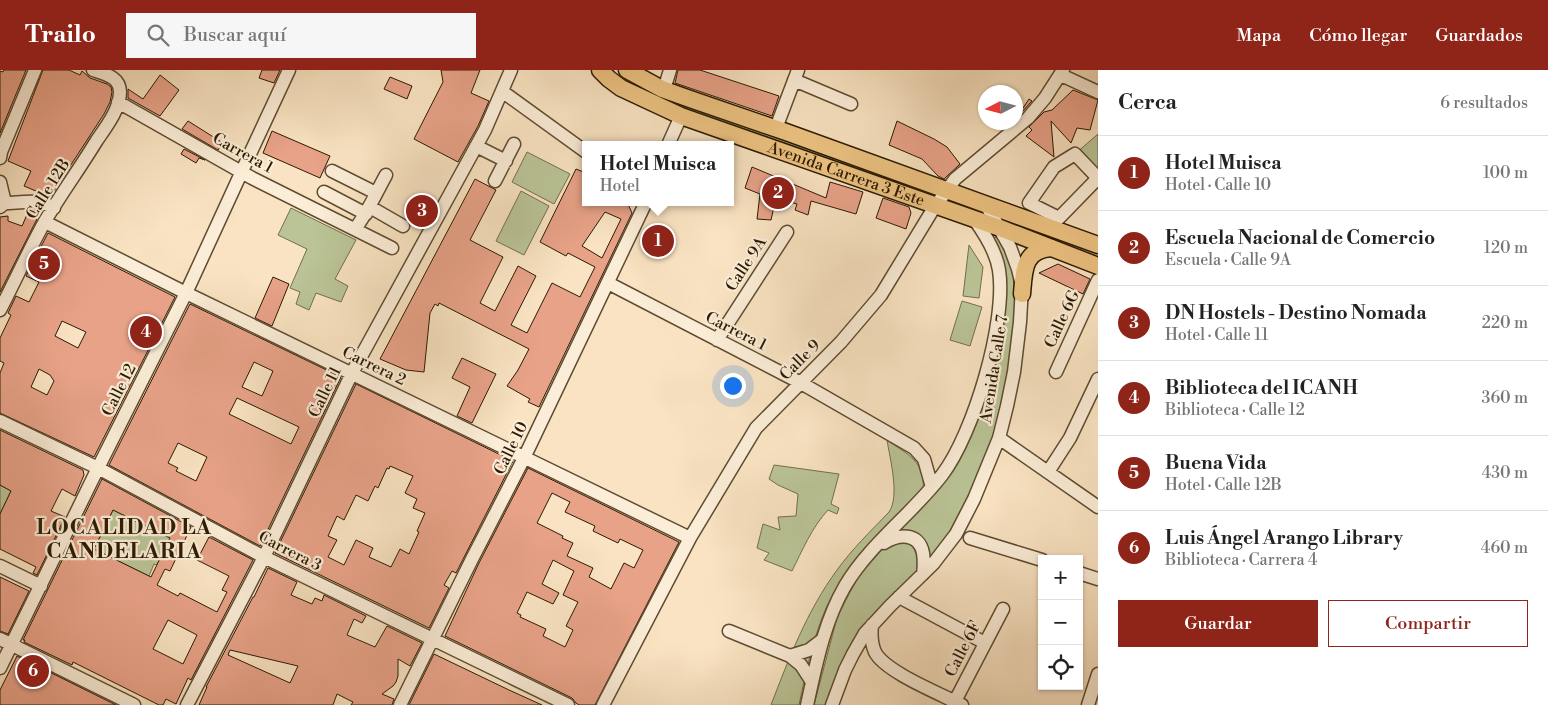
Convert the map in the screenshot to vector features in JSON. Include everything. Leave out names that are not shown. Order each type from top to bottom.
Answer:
[{"type":"main road","name":"Avenida Carrera 3 Este","points":[[600,70],[620,88],[680,116],[936,205],[1098,266]]},
{"type":"main road","name":"Avenida Carrera 3 Este","points":[[627,70],[662,89],[947,189],[1098,245]]},
{"type":"main road","points":[[1022,294],[1024,271],[1028,259],[1038,251],[1051,248]]},
{"type":"street","points":[[0,154],[35,70]]},
{"type":"street","name":"Calle 12B","points":[[0,310],[45,222],[103,131],[118,102],[120,93],[119,84],[116,80],[93,70]]},
{"type":"street","name":"Calle 12","points":[[0,668],[6,642],[40,586],[186,294],[290,70]]},
{"type":"street","name":"Calle 11","points":[[187,705],[264,557],[352,373],[476,146],[503,92],[511,70]]},
{"type":"street","points":[[662,89],[666,84],[670,70]]},
{"type":"street","points":[[1062,73],[1098,92]]},
{"type":"street","name":"Calle 9","points":[[603,705],[690,538],[756,428],[841,342],[881,294],[947,189],[964,170],[1028,118],[1045,98],[1062,73]]},
{"type":"street","points":[[776,128],[796,75],[850,104]]},
{"type":"street","points":[[503,92],[582,149]]},
{"type":"street","name":"Carrera 1","points":[[118,102],[242,171],[392,248]]},
{"type":"street","points":[[670,141],[680,116]]},
{"type":"street","points":[[495,181],[514,144]]},
{"type":"street","points":[[476,146],[506,161]]},
{"type":"street","points":[[1075,154],[1098,178],[1059,218],[1029,203],[1054,167],[1075,154]]},
{"type":"street","points":[[332,170],[376,193]]},
{"type":"street","points":[[355,229],[368,210],[386,175]]},
{"type":"street","points":[[0,182],[2,204],[30,201],[54,208]]},
{"type":"street","points":[[324,192],[402,226]]},
{"type":"street","name":"Avenida Calle 7","points":[[832,705],[852,654],[872,624],[939,558],[960,527],[974,499],[999,438],[1008,406],[1014,372],[1022,294],[1018,269],[1010,247],[985,203]]},
{"type":"street","name":"Calle 10","points":[[400,705],[524,458],[644,206]]},
{"type":"street","name":"Avenida Calle 7","points":[[807,705],[822,640],[833,610],[845,586],[876,547],[932,487],[952,462],[965,434],[984,380],[995,334],[1000,296],[999,268],[992,248],[974,219]]},
{"type":"street","name":"Carrera 2","points":[[45,222],[186,294],[690,538]]},
{"type":"street","name":"Calle 9A","points":[[717,340],[787,232]]},
{"type":"street","name":"Calle 6G","points":[[1056,372],[1098,280]]},
{"type":"street","name":"Carrera 1","points":[[608,283],[801,383],[914,448],[924,459],[932,487]]},
{"type":"street","points":[[1048,472],[1070,438],[1098,379]]},
{"type":"street","name":"Carrera 3","points":[[0,421],[98,468],[264,557],[568,705]]},
{"type":"street","points":[[999,438],[1098,507]]},
{"type":"street","points":[[876,547],[898,536],[907,536],[914,539],[921,546],[923,552],[924,574]]},
{"type":"street","points":[[970,538],[1038,559]]},
{"type":"street","points":[[0,566],[40,586]]},
{"type":"street","points":[[1083,574],[1098,579]]},
{"type":"street","points":[[899,597],[985,643]]},
{"type":"street","name":"Calle 6F","points":[[957,704],[1003,609]]},
{"type":"street","points":[[872,624],[873,645],[882,662],[893,670],[957,704]]},
{"type":"street","points":[[729,631],[790,656],[801,666],[812,682]]},
{"type":"street","points":[[790,656],[809,650],[822,640]]},
{"type":"street","points":[[6,642],[134,705]]},
{"type":"street","points":[[1092,703],[1098,674]]},
{"type":"green space","points":[[663,97],[917,183],[914,190],[660,104]]},
{"type":"green space","points":[[1098,134],[1098,178],[1075,154]]},
{"type":"green space","points":[[527,152],[570,174],[554,204],[512,182]]},
{"type":"green space","points":[[521,191],[549,206],[524,255],[496,241]]},
{"type":"green space","points":[[291,208],[356,240],[335,279],[348,286],[341,302],[316,293],[309,310],[296,304],[300,292],[290,288],[307,249],[278,235]]},
{"type":"green space","points":[[999,237],[1016,284],[1015,319],[1002,407],[992,442],[973,487],[946,538],[873,618],[826,705],[814,705],[837,618],[849,594],[860,574],[934,493],[1000,333],[990,238]]},
{"type":"green space","points":[[969,245],[983,267],[979,298],[963,296]]},
{"type":"green space","points":[[962,301],[982,307],[970,346],[950,340]]},
{"type":"green space","points":[[887,440],[908,455],[918,465],[923,480],[923,489],[870,544],[836,589],[827,606],[810,655],[799,705],[771,705],[800,635],[826,586],[849,555],[889,512],[894,497],[894,487]]},
{"type":"green space","points":[[774,465],[839,474],[831,504],[839,508],[837,514],[828,510],[822,517],[808,539],[792,571],[764,560],[769,553],[757,548],[763,524],[780,530],[778,517],[796,516],[798,494],[769,479]]},
{"type":"green space","points":[[0,485],[11,491],[0,514]]},
{"type":"green space","points":[[113,510],[170,538],[157,565],[154,564],[149,576],[94,549]]},
{"type":"building","points":[[4,70],[26,70],[0,133],[0,71],[3,72]]},
{"type":"building","points":[[43,70],[69,70],[80,75],[82,71],[90,78],[107,84],[111,87],[112,92],[110,102],[104,114],[50,197],[24,186],[31,171],[8,161]]},
{"type":"building","points":[[262,70],[280,70],[274,83],[259,78]]},
{"type":"building","points":[[441,70],[480,70],[471,93],[489,101],[478,126],[458,162],[414,139],[443,82]]},
{"type":"building","points":[[678,70],[700,70],[779,96],[772,116],[675,83]]},
{"type":"building","points":[[160,75],[179,90],[160,116],[128,98],[128,89],[143,99]]},
{"type":"building","points":[[390,77],[412,86],[407,99],[384,89]]},
{"type":"building","points":[[1073,90],[1098,100],[1090,130],[1077,128],[1071,143],[1051,121],[1054,157],[1026,136],[1032,130],[1029,127],[1044,112],[1052,110]]},
{"type":"building","points":[[1029,99],[1032,101],[1023,111]]},
{"type":"building","points":[[188,121],[223,143],[218,150],[182,129]]},
{"type":"building","points":[[897,121],[947,147],[960,164],[944,179],[938,176],[922,159],[889,145]]},
{"type":"building","points":[[272,131],[330,156],[320,178],[263,153]]},
{"type":"building","points":[[184,149],[205,160],[199,158],[196,163],[181,154]]},
{"type":"building","points":[[752,167],[826,198],[830,182],[863,192],[856,214],[811,201],[808,215],[795,210],[797,204],[776,198],[771,220],[757,219],[760,194],[745,188]]},
{"type":"building","points":[[576,169],[582,171],[582,206],[629,206],[632,213],[539,407],[528,402],[530,399],[507,386],[529,349],[439,303],[438,306],[435,304],[430,313],[424,372],[406,370],[380,359],[475,179],[496,190],[470,240],[503,257],[480,303],[495,311],[518,266],[536,276],[511,325],[527,333],[552,283],[580,297],[595,267],[568,253],[566,256],[540,242]],"holes":[[[605,212],[621,219],[602,258],[582,246]]]},
{"type":"building","points":[[883,198],[909,207],[911,213],[906,229],[876,218]]},
{"type":"building","points":[[29,210],[37,213],[35,218],[37,219],[0,292],[0,217],[8,216],[8,221],[22,226]]},
{"type":"building","points":[[48,233],[175,297],[94,457],[0,413],[0,373],[4,363],[0,361],[0,338],[11,315],[8,313],[16,296],[29,302],[39,282],[26,276]],"holes":[[[62,321],[86,332],[78,348],[55,336]],[[39,369],[50,375],[54,381],[47,395],[31,387]]]},
{"type":"building","points":[[1058,264],[1090,279],[1083,294],[1039,273]]},
{"type":"building","points":[[273,277],[289,284],[272,326],[255,318]]},
{"type":"building","points":[[190,304],[341,377],[260,546],[109,465]],"holes":[[[254,362],[273,371],[262,396],[242,387]],[[237,398],[299,427],[291,444],[229,414]],[[178,443],[207,457],[196,481],[176,471],[178,468],[168,463]]]},
{"type":"building","points":[[462,358],[496,374],[472,423],[457,416],[470,387],[452,378]]},
{"type":"building","points":[[356,384],[513,461],[456,573],[452,571],[444,585],[449,588],[429,628],[275,553]],"holes":[[[390,466],[413,476],[405,493],[417,499],[413,508],[425,513],[409,554],[400,549],[391,567],[369,557],[373,548],[356,540],[344,565],[328,557],[337,540],[328,536],[337,516],[344,520],[356,495],[368,501],[375,486],[378,488],[387,468],[389,469]]]},
{"type":"building","points":[[0,430],[83,470],[84,475],[75,496],[62,489],[51,511],[65,517],[37,575],[33,573],[36,567],[0,549],[0,514],[11,491],[0,485]]},
{"type":"building","points":[[528,468],[679,542],[595,705],[579,705],[572,698],[445,636],[479,563]],"holes":[[[552,493],[570,502],[565,512],[595,526],[593,531],[618,543],[620,539],[643,550],[634,568],[624,563],[611,589],[589,577],[593,568],[567,556],[573,543],[537,523]],[[553,560],[574,571],[563,595],[578,602],[566,626],[573,630],[565,647],[543,636],[546,629],[520,617],[521,615],[517,613],[527,592],[553,604],[559,593],[542,584]]]},
{"type":"building","points":[[102,479],[191,527],[170,571],[165,569],[157,585],[178,596],[180,593],[217,612],[227,592],[222,590],[229,576],[197,560],[209,537],[253,560],[191,680],[188,678],[176,704],[166,699],[163,705],[159,705],[73,662],[72,665],[23,640]],"holes":[[[113,510],[170,538],[151,577],[94,549]],[[168,620],[197,635],[183,664],[153,649]]]},
{"type":"building","points":[[268,568],[297,582],[291,595],[312,604],[315,598],[322,601],[324,595],[366,616],[362,623],[354,619],[347,635],[375,647],[387,626],[422,643],[410,666],[398,659],[396,682],[382,694],[394,699],[392,705],[351,705],[353,702],[337,694],[333,705],[199,705],[206,687]],"holes":[[[230,650],[298,666],[290,683],[228,655]]]},
{"type":"building","points":[[0,577],[29,591],[8,634],[0,631]]},
{"type":"building","points":[[434,654],[509,690],[542,705],[409,705]]},
{"type":"building","points":[[17,656],[116,705],[0,705],[0,690]]},
{"type":"place","name":"Escuela Nacional de Comercio","points":[[778,193]]},
{"type":"place","name":"DN Hostels - Destino Nomada","points":[[422,211]]},
{"type":"place","name":"Hotel Muisca","points":[[658,241]]},
{"type":"place","name":"Buena Vida","points":[[44,264]]},
{"type":"place","name":"Biblioteca del ICANH","points":[[146,332]]},
{"type":"place","name":"Luis Ángel Arango Library","points":[[33,671]]},
{"type":"district","name":"LOCALIDAD LA CANDELARIA","points":[[124,540]]}]
